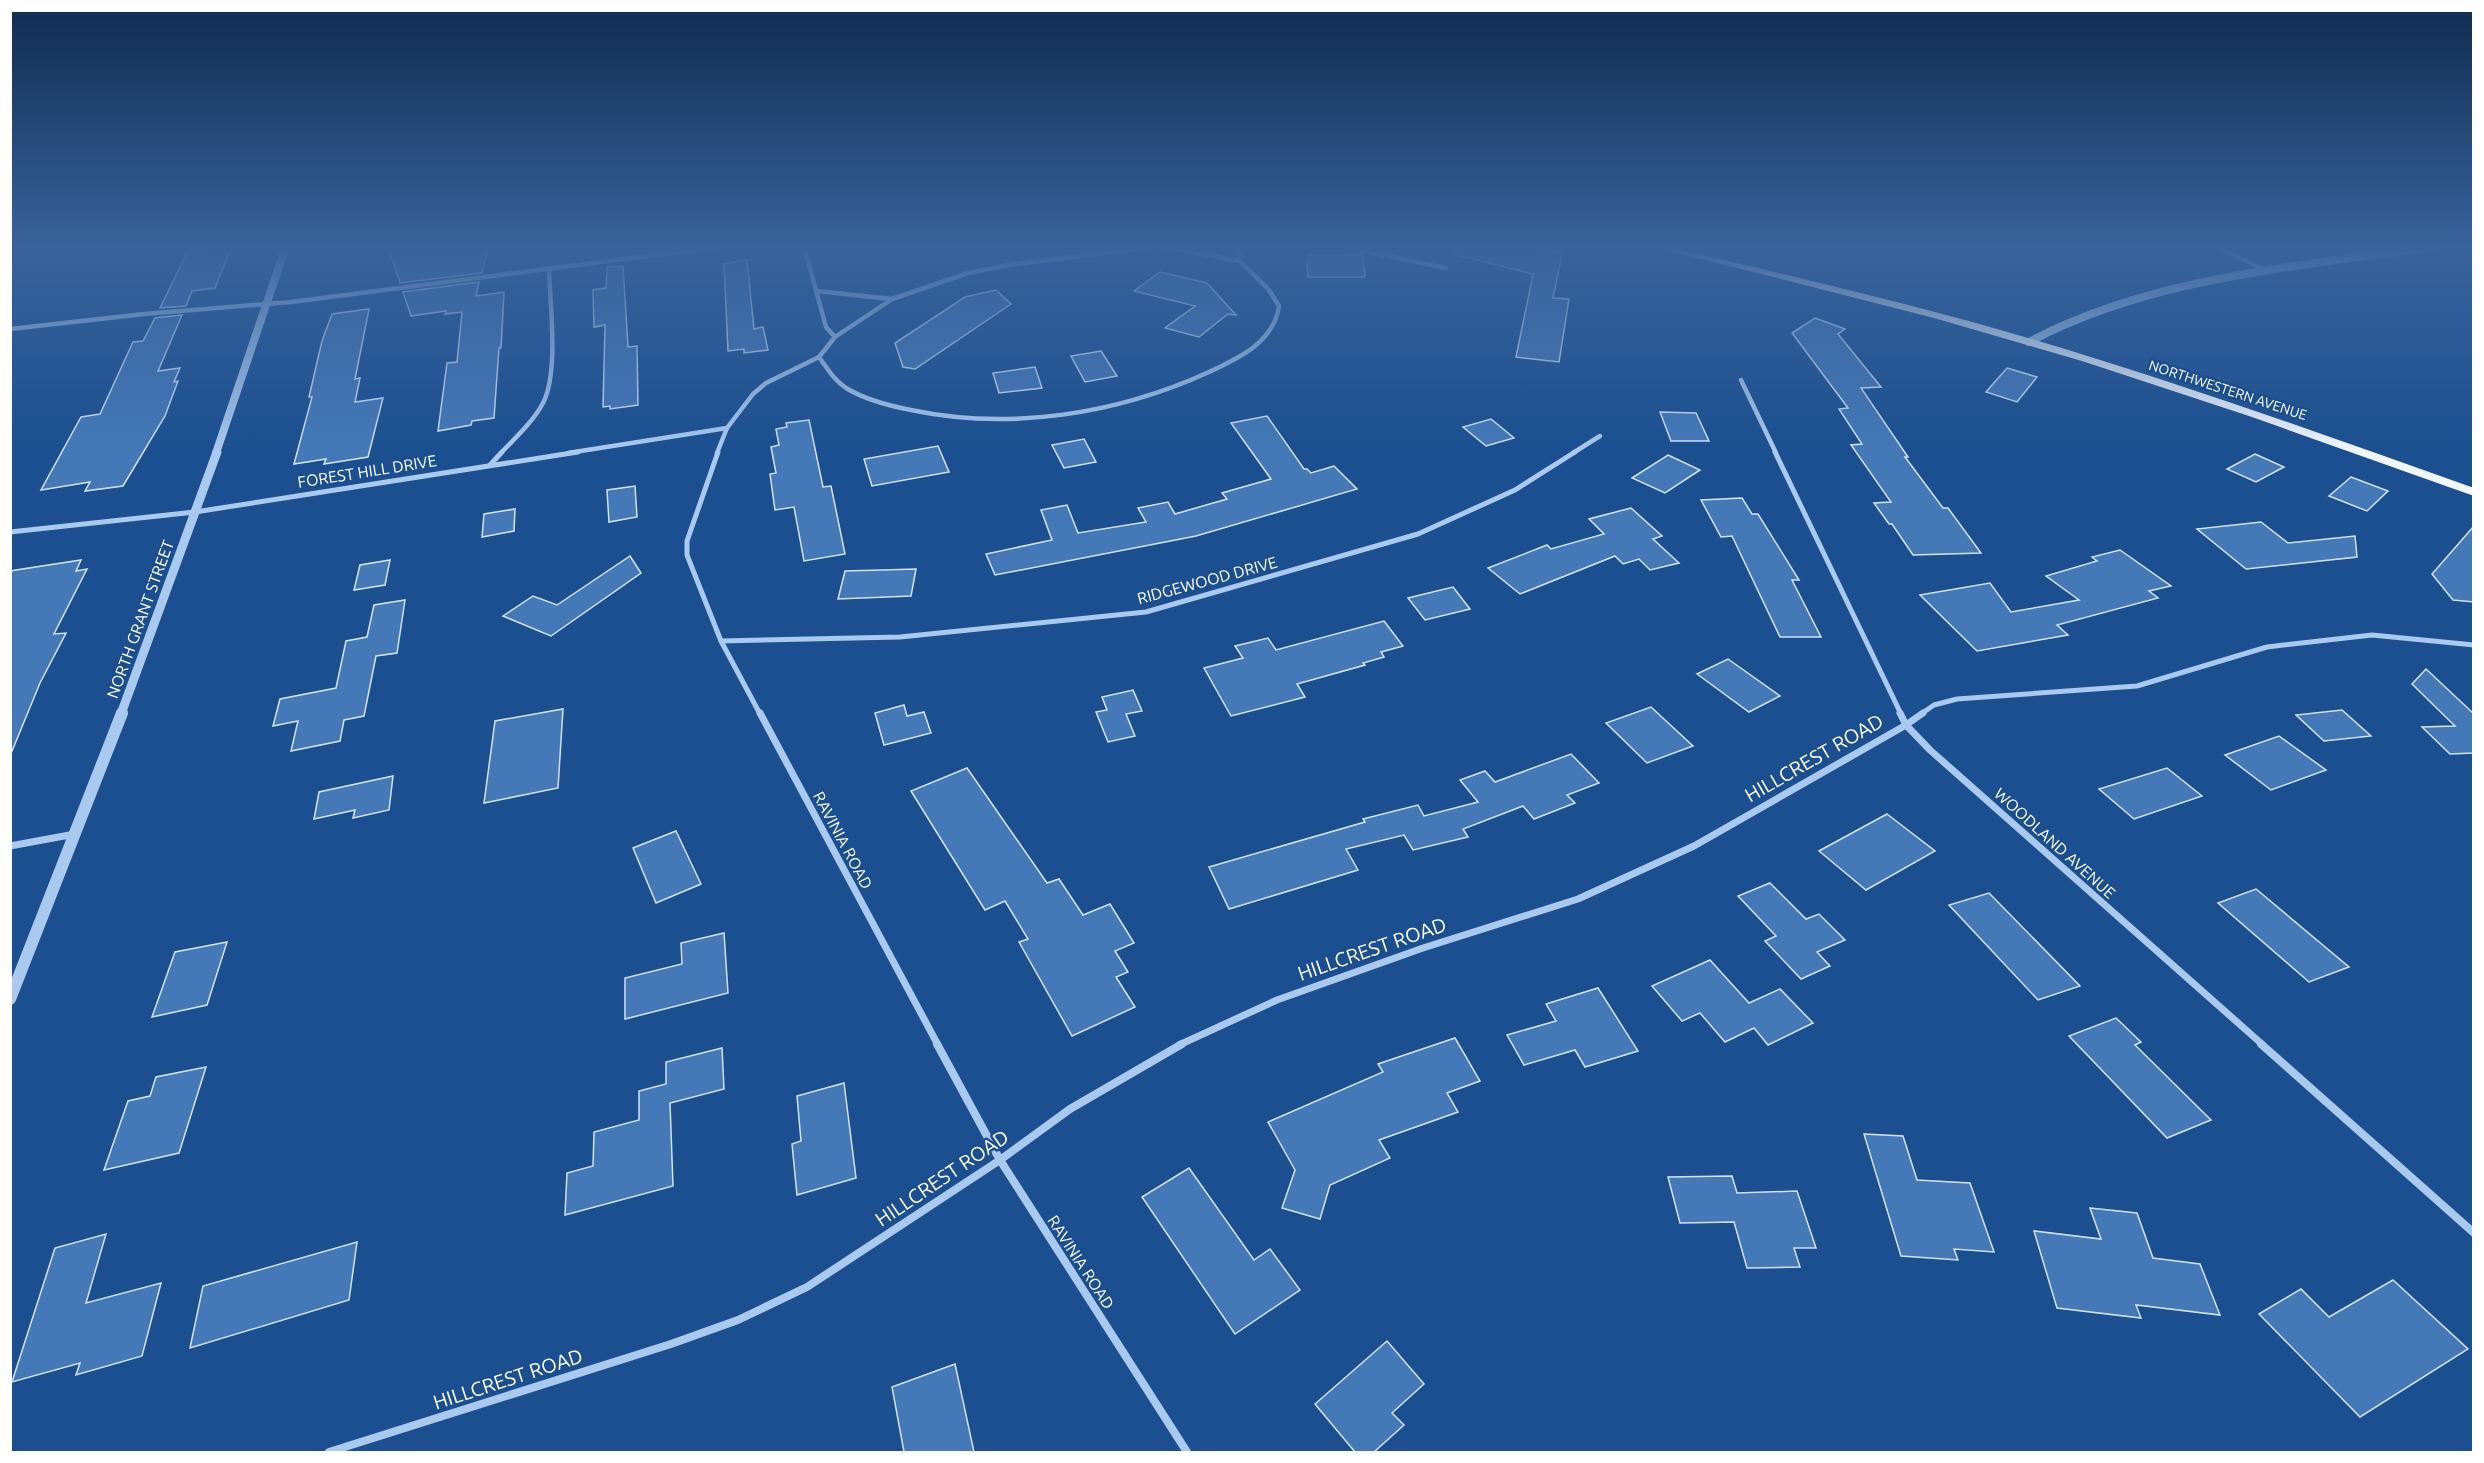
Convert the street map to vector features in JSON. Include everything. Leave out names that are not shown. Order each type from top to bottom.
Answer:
[{"type":"main road","name":"NORTHWESTERN AVENUE","points":[[1921,314],[2029,342],[2315,435],[2474,492]]},
{"type":"street","points":[[10,329],[142,314]]},
{"type":"street","name":"NORTH GRANT STREET","points":[[10,999],[77,833],[195,512],[263,314]]},
{"type":"street","points":[[490,465],[544,402],[550,383],[549,314]]},
{"type":"street","points":[[822,314],[826,327],[836,337]]},
{"type":"street","name":"RAVINIA ROAD","points":[[869,314],[836,337],[819,357],[766,383],[753,394],[727,428],[687,542],[687,555],[721,641],[1000,1161],[1187,1452]]},
{"type":"street","points":[[819,357],[832,375],[848,389],[899,407],[937,415],[992,419],[1046,417],[1089,411],[1160,393],[1193,381],[1233,360],[1259,342],[1274,325],[1277,314]]},
{"type":"street","points":[[2029,342],[2059,325],[2087,314]]},
{"type":"street","name":"WOODLAND AVENUE","points":[[1741,380],[1906,725],[1939,758],[2474,1233]]},
{"type":"street","name":"FOREST HILL DRIVE","points":[[10,532],[195,512],[727,428]]},
{"type":"street","name":"RIDGEWOOD DRIVE","points":[[721,641],[900,637],[1146,612],[1418,534],[1515,490],[1600,436]]},
{"type":"street","name":"HILLCREST ROAD","points":[[329,1452],[660,1348],[738,1320],[807,1287],[1000,1161],[1070,1109],[1183,1043],[1277,1000],[1423,948],[1578,899],[1694,846],[1906,725],[1934,705],[1957,699],[2137,686],[2267,647],[2372,635],[2474,645]]},
{"type":"street","points":[[10,846],[77,833]]},
{"type":"building","points":[[332,314],[368,314],[355,379],[360,378],[355,402],[383,398],[368,457],[324,464],[326,459],[294,464],[312,397],[309,397],[322,341]]},
{"type":"building","points":[[462,314],[503,314],[494,418],[472,421],[471,425],[438,431],[447,363],[457,362]]},
{"type":"building","points":[[594,314],[626,314],[628,347],[637,346],[638,405],[610,409],[610,406],[603,407],[605,325],[594,327]]},
{"type":"building","points":[[726,314],[753,314],[754,329],[763,327],[768,350],[744,353],[744,349],[728,351]]},
{"type":"building","points":[[939,314],[996,314],[915,369],[903,367],[895,343]]},
{"type":"building","points":[[1184,314],[1228,314],[1199,337],[1165,328]]},
{"type":"building","points":[[1525,314],[1567,314],[1559,362],[1516,357]]},
{"type":"building","points":[[182,315],[158,371],[180,368],[174,382],[178,381],[165,416],[123,486],[85,491],[90,482],[41,490],[81,417],[100,414],[133,342],[143,341],[155,318]]},
{"type":"building","points":[[1815,318],[1845,329],[1838,334],[1881,387],[1861,388],[1908,457],[1905,457],[1943,508],[1948,508],[1981,553],[1913,555],[1892,524],[1889,524],[1874,503],[1891,502],[1851,445],[1862,444],[1839,409],[1848,408],[1792,333]]},
{"type":"building","points":[[1101,351],[1117,376],[1085,382],[1071,356]]},
{"type":"building","points":[[1035,367],[1042,388],[999,393],[993,373]]},
{"type":"building","points":[[2007,368],[2037,377],[2017,402],[1986,392]]},
{"type":"building","points":[[1660,412],[1696,413],[1709,441],[1671,441]]},
{"type":"building","points":[[1267,416],[1304,469],[1311,473],[1334,466],[1357,489],[1196,536],[995,575],[986,554],[1052,540],[1041,510],[1067,505],[1078,533],[1146,522],[1138,508],[1168,502],[1175,514],[1227,499],[1222,493],[1271,479],[1231,423]]},
{"type":"building","points":[[1491,419],[1514,438],[1486,446],[1463,427]]},
{"type":"building","points":[[809,420],[823,487],[831,486],[845,554],[804,561],[794,507],[775,510],[770,474],[776,473],[771,447],[779,445],[776,429],[787,427],[786,423]]},
{"type":"building","points":[[1084,439],[1096,462],[1064,468],[1052,445]]},
{"type":"building","points":[[938,446],[949,472],[872,486],[864,459]]},
{"type":"building","points":[[2255,454],[2284,467],[2256,482],[2227,469]]},
{"type":"building","points":[[1668,455],[1700,470],[1665,493],[1632,478]]},
{"type":"building","points":[[2351,477],[2388,491],[2367,511],[2329,496]]},
{"type":"building","points":[[635,486],[637,517],[609,522],[607,490]]},
{"type":"building","points":[[1742,498],[1752,514],[1758,514],[1799,580],[1792,580],[1821,637],[1780,637],[1732,536],[1721,537],[1701,500]]},
{"type":"building","points":[[1631,508],[1662,536],[1653,539],[1679,563],[1650,570],[1639,559],[1623,564],[1615,556],[1520,594],[1488,568],[1547,545],[1551,549],[1604,534],[1589,519]]},
{"type":"building","points":[[515,509],[514,531],[482,537],[484,514]]},
{"type":"building","points":[[2261,522],[2288,543],[2355,536],[2357,557],[2246,569],[2197,529]]},
{"type":"building","points":[[2474,526],[2474,602],[2453,600],[2432,574]]},
{"type":"building","points":[[2120,550],[2171,586],[2149,591],[2158,598],[2057,625],[2068,635],[1977,651],[1920,595],[1990,583],[2011,612],[2079,600],[2046,576],[2097,561],[2092,557]]},
{"type":"building","points":[[630,556],[641,573],[551,636],[503,616],[533,596],[557,605]]},
{"type":"building","points":[[81,560],[76,571],[87,569],[54,634],[66,633],[40,683],[10,756],[10,571]]},
{"type":"building","points":[[390,560],[385,585],[354,590],[360,565]]},
{"type":"building","points":[[916,569],[911,596],[838,599],[845,571]]},
{"type":"building","points":[[1453,587],[1470,609],[1425,620],[1408,598]]},
{"type":"building","points":[[405,600],[397,653],[376,656],[364,716],[344,720],[340,741],[291,751],[298,721],[273,726],[280,699],[336,688],[346,641],[367,637],[374,605]]},
{"type":"building","points":[[1384,621],[1403,646],[1381,652],[1384,657],[1363,663],[1365,665],[1297,684],[1305,697],[1231,716],[1204,668],[1243,658],[1235,646],[1268,638],[1276,650]]},
{"type":"building","points":[[1728,659],[1780,696],[1749,712],[1697,674]]},
{"type":"building","points":[[2426,669],[2474,714],[2474,753],[2450,754],[2422,727],[2455,726],[2412,684]]},
{"type":"building","points":[[1133,690],[1142,711],[1126,714],[1135,736],[1108,742],[1096,712],[1107,710],[1102,697]]},
{"type":"building","points":[[904,705],[907,716],[924,712],[931,733],[884,745],[875,713]]},
{"type":"building","points":[[1651,707],[1693,746],[1647,763],[1606,723]]},
{"type":"building","points":[[563,709],[558,788],[484,803],[495,721]]},
{"type":"building","points":[[2342,710],[2371,736],[2324,741],[2296,715]]},
{"type":"building","points":[[2279,736],[2326,770],[2271,790],[2225,755]]},
{"type":"building","points":[[1571,754],[1599,783],[1567,795],[1575,803],[1534,819],[1523,806],[1463,829],[1468,837],[1413,850],[1404,835],[1346,849],[1358,870],[1229,909],[1209,867],[1365,822],[1363,819],[1418,805],[1424,816],[1478,802],[1460,780],[1485,771],[1495,782]]},
{"type":"building","points":[[967,768],[1047,883],[1059,879],[1083,915],[1110,904],[1134,943],[1115,951],[1128,972],[1116,977],[1135,1007],[1072,1036],[1019,942],[1028,939],[1005,901],[985,910],[911,791]]},
{"type":"building","points":[[2167,768],[2202,796],[2134,819],[2099,789]]},
{"type":"building","points":[[393,776],[389,810],[353,818],[355,810],[314,819],[319,792]]},
{"type":"building","points":[[1887,814],[1935,851],[1866,890],[1819,851]]},
{"type":"building","points":[[676,831],[701,884],[656,903],[633,848]]},
{"type":"building","points":[[1770,883],[1806,919],[1819,914],[1845,940],[1817,952],[1830,966],[1801,979],[1765,941],[1776,936],[1738,896]]},
{"type":"building","points":[[2256,889],[2349,967],[2309,982],[2218,903]]},
{"type":"building","points":[[1989,893],[2080,986],[2038,1000],[1949,905]]},
{"type":"building","points":[[724,933],[728,993],[625,1019],[625,978],[682,964],[681,943]]},
{"type":"building","points":[[227,942],[207,1005],[152,1017],[175,952]]},
{"type":"building","points":[[1710,960],[1749,1003],[1780,989],[1813,1023],[1768,1045],[1754,1028],[1725,1042],[1700,1013],[1682,1021],[1652,986]]},
{"type":"building","points":[[1598,988],[1638,1051],[1585,1067],[1575,1050],[1524,1065],[1507,1035],[1556,1021],[1546,1004]]},
{"type":"building","points":[[2116,1018],[2141,1042],[2135,1045],[2211,1120],[2167,1138],[2069,1036]]},
{"type":"building","points":[[1455,1038],[1480,1081],[1447,1093],[1458,1112],[1379,1140],[1390,1158],[1330,1185],[1320,1219],[1282,1208],[1295,1170],[1268,1122],[1383,1072],[1378,1064]]},
{"type":"building","points":[[722,1048],[724,1089],[670,1103],[673,1186],[565,1215],[567,1173],[593,1166],[594,1132],[639,1120],[639,1091],[666,1084],[666,1062]]},
{"type":"building","points":[[206,1067],[179,1153],[104,1170],[128,1101],[150,1096],[156,1077]]},
{"type":"building","points":[[844,1083],[856,1178],[797,1195],[792,1144],[801,1141],[797,1096]]},
{"type":"building","points":[[1864,1134],[1903,1136],[1917,1180],[1970,1183],[1994,1252],[1954,1249],[1958,1260],[1901,1256]]},
{"type":"building","points":[[1189,1168],[1254,1260],[1270,1249],[1300,1290],[1235,1334],[1142,1197]]},
{"type":"building","points":[[1732,1176],[1737,1193],[1797,1191],[1816,1248],[1794,1248],[1800,1267],[1747,1268],[1734,1222],[1680,1223],[1668,1177]]},
{"type":"building","points":[[2090,1208],[2137,1213],[2153,1258],[2200,1264],[2220,1315],[2136,1305],[2141,1318],[2057,1308],[2034,1231],[2101,1239]]},
{"type":"building","points":[[106,1234],[86,1303],[161,1283],[142,1356],[76,1375],[80,1363],[12,1382],[55,1248]]},
{"type":"building","points":[[357,1242],[349,1300],[190,1348],[203,1286]]},
{"type":"building","points":[[2393,1280],[2468,1349],[2360,1417],[2259,1314],[2301,1289],[2329,1317]]},
{"type":"building","points":[[1387,1341],[1424,1384],[1392,1413],[1404,1425],[1374,1452],[1355,1452],[1315,1404]]},
{"type":"building","points":[[955,1364],[974,1452],[904,1452],[892,1387]]}]
